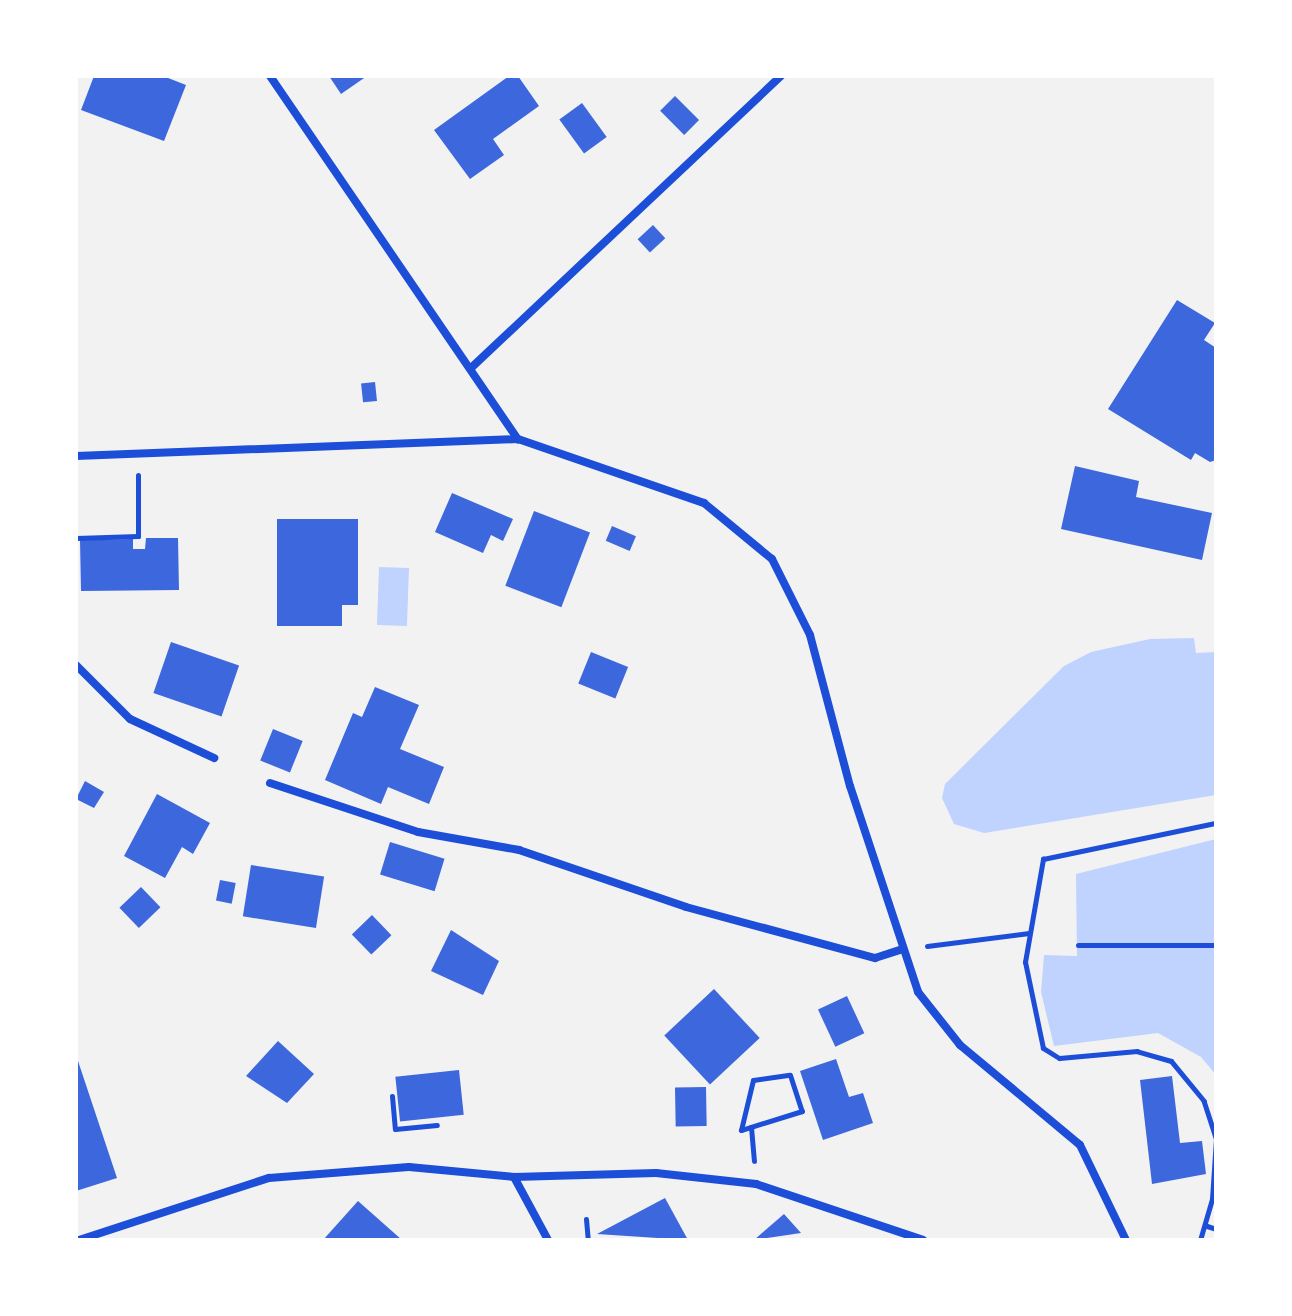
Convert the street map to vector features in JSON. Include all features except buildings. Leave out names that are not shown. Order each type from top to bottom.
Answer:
[{"type":"street","points":[[270,76],[518,439]]},
{"type":"street","points":[[471,368],[781,76]]},
{"type":"street","points":[[76,456],[518,439],[704,503],[772,559],[818,658],[902,949],[918,992],[960,1045],[1060,1125],[1093,1162],[1126,1240]]},
{"type":"street","points":[[76,665],[130,719],[214,758]]},
{"type":"street","points":[[270,783],[418,832],[519,850],[686,907],[875,958],[902,949]]},
{"type":"street","points":[[79,1240],[269,1178],[409,1167],[514,1177],[624,1171],[756,1184],[923,1240]]},
{"type":"street","points":[[514,1177],[548,1240]]},
{"type":"path","points":[[76,538],[138,536],[138,454]]},
{"type":"path","points":[[1200,1240],[1212,1199],[1216,1139],[1208,1114],[1171,1061],[1137,1051],[1059,1058],[1043,1048],[1030,1000],[1029,933],[1043,859],[1216,823]]},
{"type":"path","points":[[902,949],[1029,933]]},
{"type":"path","points":[[1078,945],[1216,945]]},
{"type":"path","points":[[790,1075],[802,1111],[751,1127],[741,1130],[753,1080],[790,1075]]},
{"type":"path","points":[[392,1096],[395,1129],[437,1125]]},
{"type":"path","points":[[1208,1114],[1216,1113]]},
{"type":"path","points":[[751,1127],[756,1184]]},
{"type":"path","points":[[586,1219],[588,1240]]},
{"type":"path","points":[[1207,1226],[1216,1229]]},
{"type":"water","points":[[379,567],[409,568],[407,626],[377,625]]},
{"type":"water","points":[[1194,638],[1196,653],[1216,652],[1216,795],[984,833],[954,824],[942,798],[945,784],[1064,666],[1091,652],[1150,639]]},
{"type":"water","points":[[1216,839],[1216,1075],[1201,1057],[1158,1033],[1054,1046],[1041,992],[1044,955],[1077,956],[1076,874]]}]
